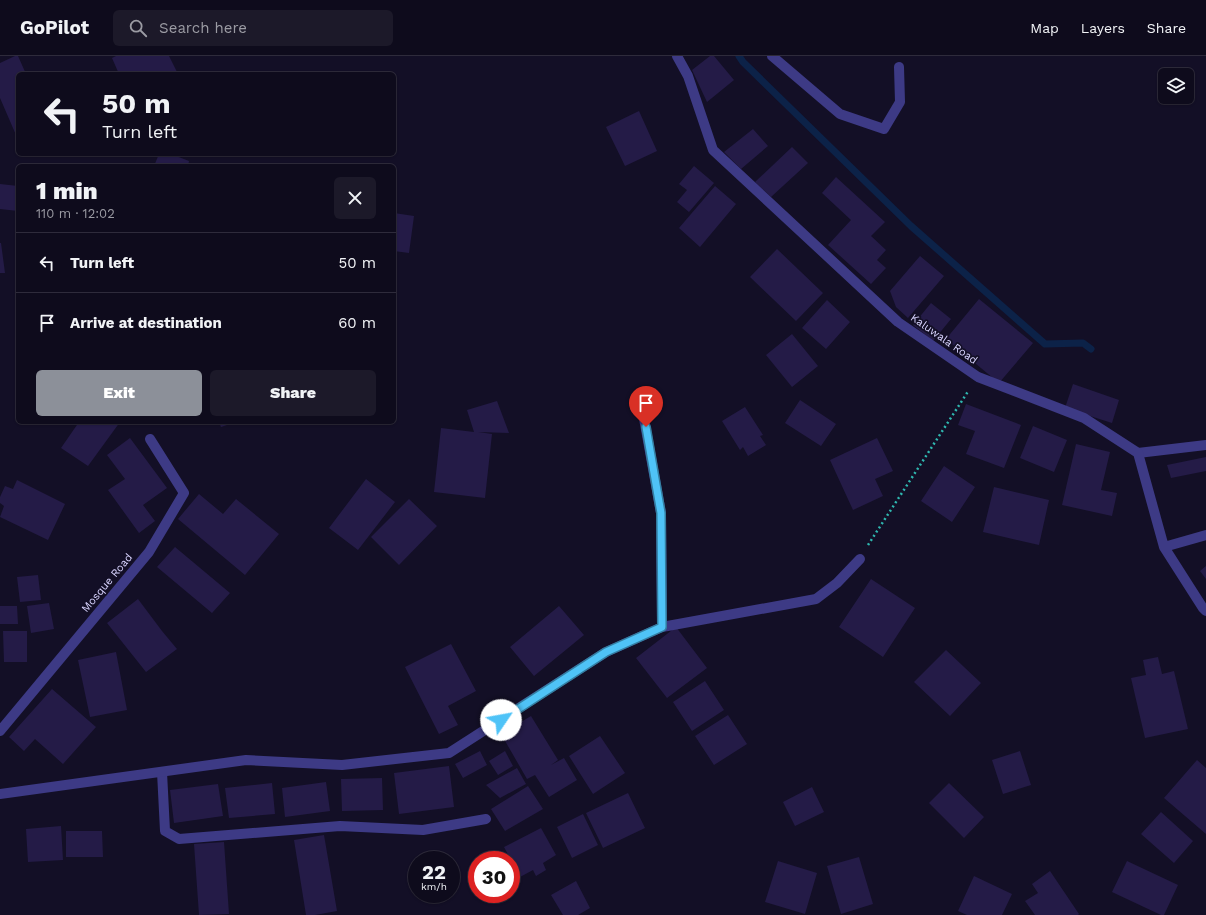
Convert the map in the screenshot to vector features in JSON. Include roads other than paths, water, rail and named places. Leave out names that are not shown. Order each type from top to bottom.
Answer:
[{"type":"street","name":"Kaluwala Road","points":[[677,56],[688,76],[713,150],[898,322],[978,376],[1084,418],[1138,453]]},
{"type":"street","points":[[772,56],[840,114],[884,128],[900,102],[899,67]]},
{"type":"street","points":[[643,413],[661,513],[662,627]]},
{"type":"street","name":"Mosque Road","points":[[0,731],[149,552],[184,493],[150,439]]},
{"type":"street","points":[[1206,445],[1138,453],[1164,547],[1206,611]]},
{"type":"street","points":[[1164,547],[1206,535]]},
{"type":"street","points":[[0,794],[246,760],[342,765],[449,753],[606,652],[662,627],[816,599],[837,583],[860,559]]},
{"type":"street","points":[[162,772],[165,830],[179,838],[340,826],[423,830],[486,819]]},
{"type":"waterway","points":[[739,56],[743,62],[911,226],[1045,344],[1083,343],[1091,349]]}]
